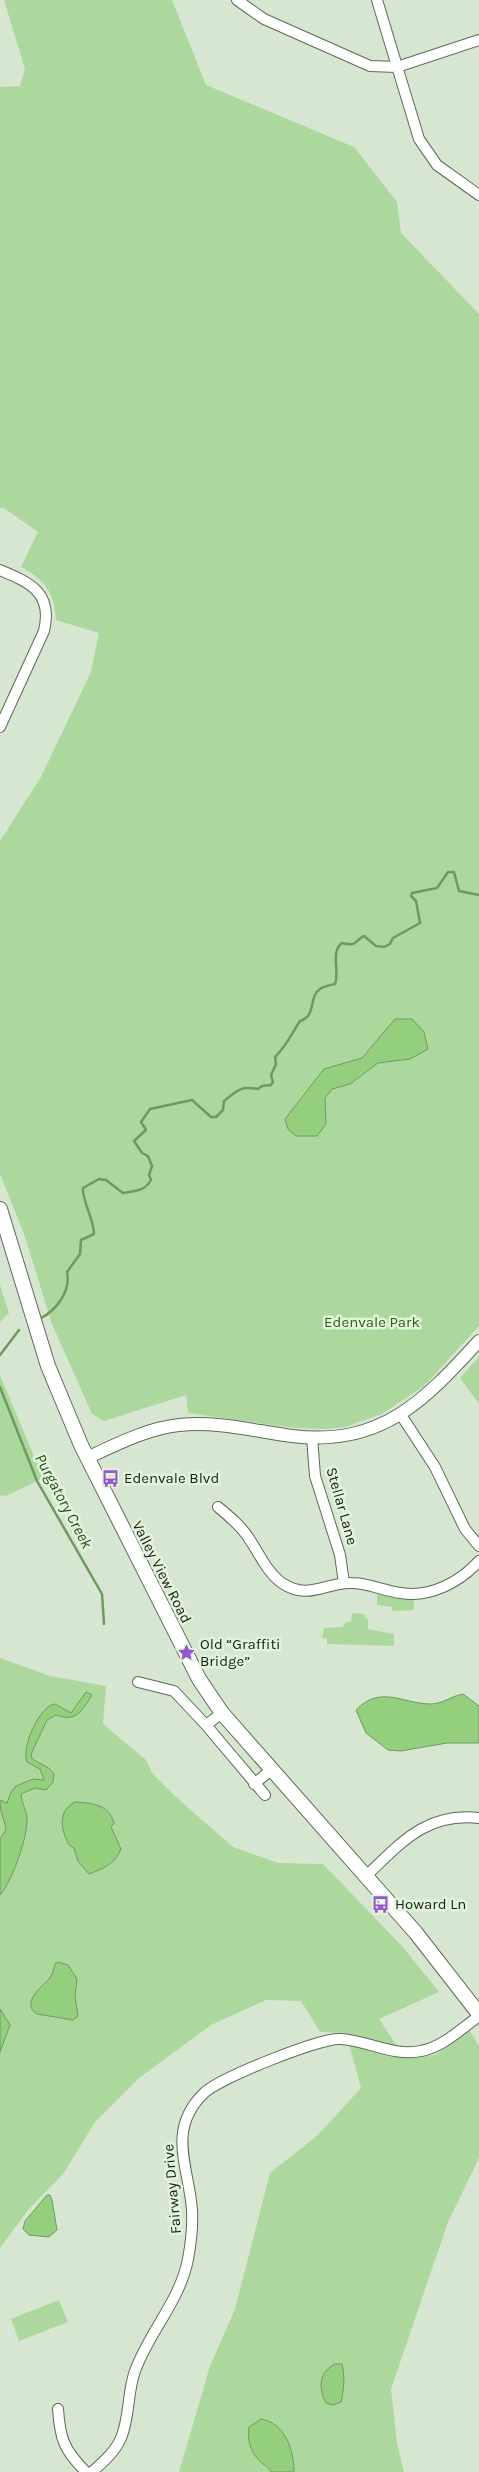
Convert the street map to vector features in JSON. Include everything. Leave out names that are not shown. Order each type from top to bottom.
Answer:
[{"type":"main road","name":"Valley View Road","points":[[0,1209],[48,1366],[86,1458],[199,1679],[222,1713],[416,1933],[479,2015]]},
{"type":"street","points":[[237,0],[264,19],[370,66],[397,66],[479,40]]},
{"type":"street","points":[[377,0],[419,139],[427,153],[449,175],[472,188],[479,195]]},
{"type":"street","points":[[0,570],[35,587],[46,608],[46,620],[44,631],[0,727]]},
{"type":"street","points":[[86,1458],[138,1437],[176,1425],[224,1425],[312,1438],[348,1435],[372,1428],[401,1415],[439,1385],[479,1342]]},
{"type":"street","points":[[401,1415],[435,1467],[465,1529],[479,1546]]},
{"type":"street","name":"Stellar Lane","points":[[312,1438],[315,1476],[340,1555],[344,1583]]},
{"type":"street","points":[[218,1507],[246,1535],[280,1582],[300,1591],[311,1591],[344,1583],[368,1585],[403,1594],[420,1594],[451,1584],[465,1575],[479,1561]]},
{"type":"street","points":[[138,1682],[174,1691],[206,1725],[265,1795]]},
{"type":"street","points":[[206,1725],[222,1713]]},
{"type":"street","points":[[254,1784],[271,1770]]},
{"type":"street","points":[[366,1876],[405,1838],[420,1828],[438,1820],[456,1817],[479,1818]]},
{"type":"street","name":"Fairway Drive","points":[[92,2472],[112,2453],[122,2437],[135,2370],[170,2308],[181,2285],[188,2261],[192,2235],[192,2210],[182,2142],[188,2116],[196,2102],[211,2087],[229,2077],[322,2042],[344,2039],[394,2051],[421,2052],[442,2042],[479,2015]]},
{"type":"street","points":[[58,2409],[63,2444],[72,2458],[86,2472]]},
{"type":"green space","name":"Edenvale Park","points":[[4,0],[172,0],[206,85],[354,147],[397,202],[401,233],[479,314],[479,1326],[424,1386],[382,1414],[345,1427],[326,1429],[295,1428],[188,1413],[186,1395],[104,1421],[92,1414],[52,1324],[24,1234],[0,1174],[0,841],[41,777],[91,672],[99,633],[56,620],[53,602],[47,588],[36,577],[21,567],[38,532],[4,508],[0,508],[0,87],[20,86],[25,69]],"holes":[[[395,1019],[410,1059],[378,1063],[350,1084],[332,1089],[325,1098],[326,1124],[317,1136],[311,1087],[324,1069],[362,1058]]]},
{"type":"green space","points":[[0,1285],[9,1313],[0,1322]]},
{"type":"green space","points":[[479,1357],[479,1404],[460,1378]]},
{"type":"green space","points":[[0,1375],[43,1478],[6,1496],[0,1495]]},
{"type":"green space","points":[[377,1592],[414,1598],[414,1610],[392,1611],[392,1607],[377,1605]]},
{"type":"green space","points":[[352,1613],[364,1614],[365,1618],[368,1619],[368,1629],[394,1634],[394,1646],[327,1644],[327,1639],[322,1638],[324,1628],[343,1627],[344,1624],[351,1621]]},
{"type":"green space","points":[[0,1658],[50,1676],[106,1686],[103,1724],[146,1760],[152,1773],[176,1797],[233,1847],[278,1863],[323,1864],[402,1946],[439,1992],[379,2019],[405,2058],[435,2055],[470,2031],[479,2046],[479,2158],[448,2222],[391,2389],[397,2443],[404,2472],[179,2472],[210,2366],[235,2309],[270,2173],[318,2135],[361,2088],[346,2033],[320,2032],[301,2001],[266,2000],[211,2025],[139,2078],[95,2122],[63,2174],[28,2210],[0,2248]]},
{"type":"green space","points":[[59,2300],[68,2322],[19,2341],[11,2319]]},
{"type":"shaded area","points":[[395,1019],[412,1019],[424,1032],[428,1049],[410,1059],[378,1063],[350,1084],[332,1089],[325,1098],[326,1124],[317,1136],[296,1136],[288,1129],[285,1119],[324,1069],[362,1058]]},
{"type":"shaded area","points":[[86,1692],[92,1695],[78,1714],[69,1717],[56,1715],[47,1720],[32,1752],[31,1757],[49,1768],[54,1774],[53,1782],[46,1790],[35,1788],[21,1794],[27,1817],[25,1835],[15,1869],[0,1895],[0,1839],[6,1830],[0,1800],[7,1803],[11,1792],[16,1786],[33,1779],[44,1780],[40,1769],[27,1762],[27,1747],[33,1729],[49,1706],[55,1704],[71,1713]]},
{"type":"shaded area","points":[[463,1694],[479,1706],[479,1743],[447,1743],[401,1751],[388,1750],[366,1733],[356,1710],[374,1698],[391,1697],[430,1704],[439,1703]]},
{"type":"shaded area","points":[[75,1802],[93,1804],[104,1808],[108,1812],[114,1823],[111,1827],[121,1849],[112,1862],[104,1868],[89,1874],[78,1861],[74,1848],[69,1845],[64,1833],[62,1821],[65,1810]]},
{"type":"shaded area","points":[[58,1962],[68,1965],[77,1979],[75,1996],[78,2016],[73,2020],[37,2014],[32,2010],[31,2000],[49,1979],[55,1964]]},
{"type":"shaded area","points":[[0,2009],[10,2025],[0,2052]]},
{"type":"shaded area","points":[[47,2195],[50,2195],[52,2200],[57,2230],[49,2237],[29,2235],[23,2229],[25,2221]]},
{"type":"shaded area","points":[[335,2364],[342,2364],[344,2383],[341,2402],[333,2405],[326,2403],[321,2386],[326,2371]]},
{"type":"shaded area","points":[[261,2419],[276,2426],[282,2432],[290,2447],[294,2472],[271,2472],[253,2452],[249,2443],[249,2427]]},
{"type":"waterway","name":"Purgatory Creek","points":[[41,1318],[62,1299],[67,1286],[67,1272],[80,1254],[81,1240],[94,1234],[83,1188],[99,1179],[106,1180],[123,1193],[136,1191],[149,1184],[152,1166],[148,1156],[142,1153],[134,1141],[146,1130],[141,1122],[150,1109],[192,1100],[211,1117],[216,1117],[223,1110],[224,1101],[236,1092],[247,1088],[258,1089],[262,1086],[271,1085],[273,1082],[271,1075],[276,1064],[275,1057],[286,1044],[300,1021],[309,1015],[316,992],[323,987],[335,984],[337,973],[336,956],[338,947],[342,943],[354,944],[364,936],[376,946],[384,947],[390,944],[393,938],[420,923],[416,901],[411,896],[412,893],[437,888],[448,872],[454,872],[459,891],[479,895]]},
{"type":"waterway","name":"Purgatory Creek","points":[[0,1355],[19,1330]]},
{"type":"waterway","name":"Purgatory Creek","points":[[0,1387],[37,1481],[102,1594],[104,1624]]},
{"type":"place","name":"Edenvale Blvd","points":[[110,1478]]},
{"type":"place","name":"Old “Graffiti Bridge”","points":[[186,1653]]},
{"type":"place","name":"Howard Ln","points":[[381,1904]]}]
